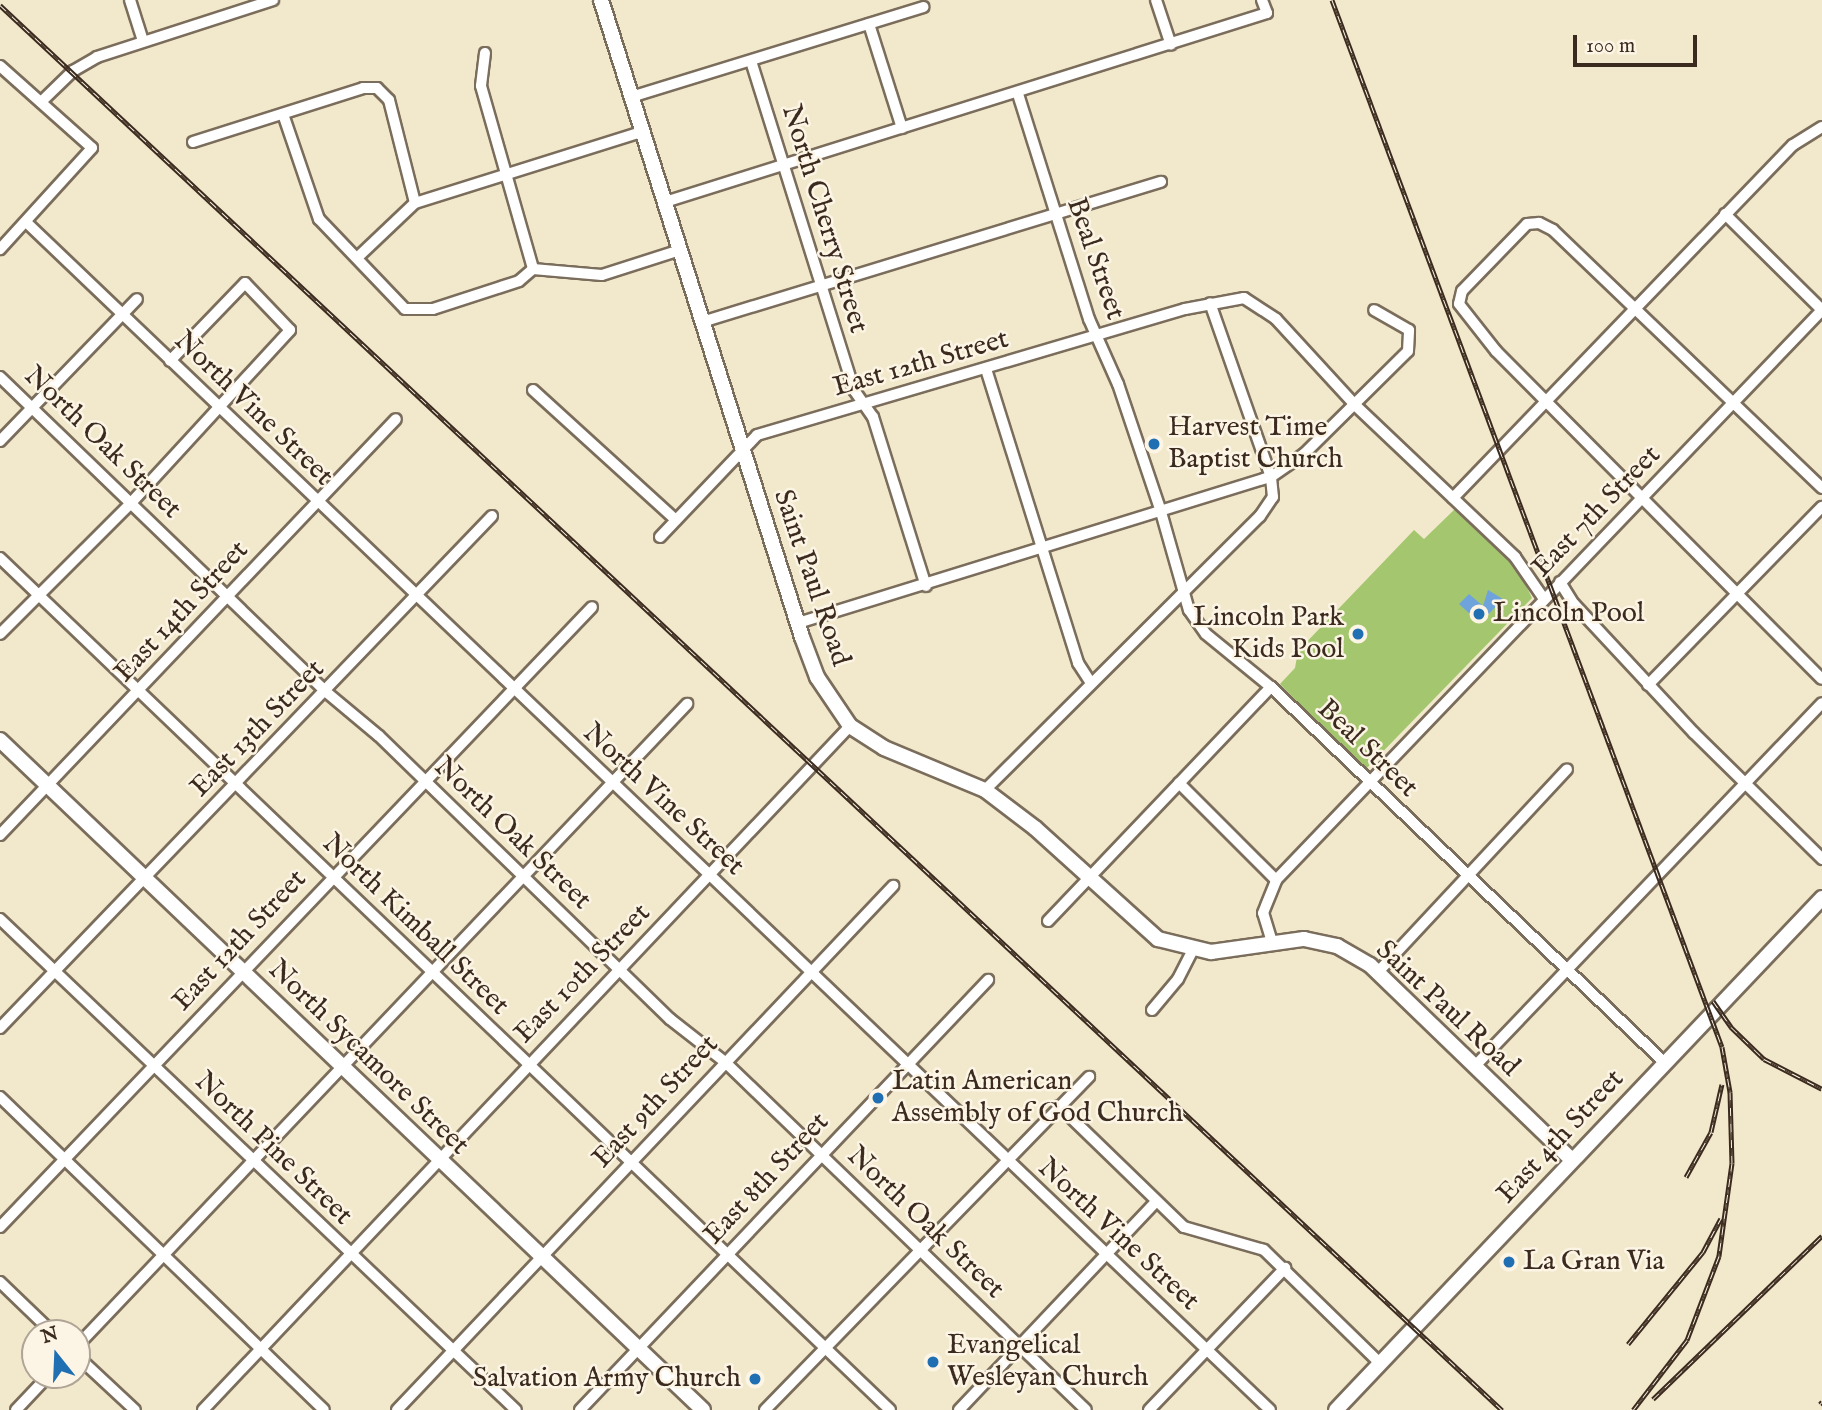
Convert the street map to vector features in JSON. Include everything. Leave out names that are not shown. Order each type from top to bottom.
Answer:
[{"type":"main road","name":"Saint Paul Road","points":[[601,0],[797,623],[817,677],[850,726],[884,748],[985,790],[1035,828],[1158,939],[1211,952],[1304,939],[1337,946],[1378,972],[1572,1160]]},
{"type":"main road","name":"North Sycamore Street","points":[[0,740],[341,1069],[542,1255],[703,1410]]},
{"type":"main road","name":"East 4th Street","points":[[1336,1410],[1822,898]]},
{"type":"street","points":[[130,0],[143,41]]},
{"type":"street","points":[[41,102],[73,71],[143,41],[273,0]]},
{"type":"street","points":[[1156,0],[1171,46]]},
{"type":"street","points":[[665,202],[1171,46],[1267,13],[1262,0]]},
{"type":"street","points":[[631,97],[923,7]]},
{"type":"street","points":[[869,24],[902,128]]},
{"type":"street","points":[[485,53],[481,86],[533,270]]},
{"type":"street","name":"North Cherry Street","points":[[751,61],[822,286],[862,405],[873,418],[926,586]]},
{"type":"street","points":[[0,66],[92,148],[0,249]]},
{"type":"street","points":[[193,142],[363,88],[377,88],[389,100],[415,204]]},
{"type":"street","name":"Beal Street","points":[[1018,94],[1097,336],[1161,512],[1181,592],[1206,634],[1271,687],[1368,783],[1665,1063]]},
{"type":"street","points":[[284,114],[319,219],[405,309],[433,309],[519,281],[533,270],[602,275],[680,250]]},
{"type":"street","points":[[1453,498],[1793,145],[1818,128]]},
{"type":"street","points":[[358,258],[415,204],[642,132]]},
{"type":"street","points":[[702,322],[1057,216],[1161,182]]},
{"type":"street","points":[[1725,214],[1822,310]]},
{"type":"street","name":"North Vine Street","points":[[26,222],[512,689],[711,873],[904,1065],[1270,1410]]},
{"type":"street","points":[[1822,488],[1553,230],[1532,223],[1462,291],[1460,300],[1496,351],[1644,496],[1822,679]]},
{"type":"street","points":[[0,634],[131,503],[217,406],[290,330],[245,283],[170,361]]},
{"type":"street","name":"East 12th Street","points":[[660,537],[757,435],[1210,303],[1244,298],[1276,319],[1355,405]]},
{"type":"street","points":[[0,441],[137,299]]},
{"type":"street","points":[[985,790],[1260,516],[1273,497],[1270,477],[1210,303]]},
{"type":"street","points":[[797,623],[1043,550],[1270,477],[1304,454],[1408,351],[1411,340],[1409,330],[1374,310]]},
{"type":"street","name":"East 7th Street","points":[[1272,942],[1263,913],[1276,880],[1822,310]]},
{"type":"street","points":[[986,369],[1078,663],[1091,683]]},
{"type":"street","name":"North Oak Street","points":[[0,377],[325,691],[428,784],[620,970],[725,1062],[1086,1410]]},
{"type":"street","points":[[533,390],[676,520]]},
{"type":"street","points":[[1355,405],[1515,557],[1544,600]]},
{"type":"street","name":"East 14th Street","points":[[0,835],[396,419]]},
{"type":"street","points":[[1648,685],[1822,507]]},
{"type":"street","name":"East 13th Street","points":[[0,1028],[492,516]]},
{"type":"street","name":"North Kimball Street","points":[[0,558],[890,1410]]},
{"type":"street","points":[[1560,582],[1574,604],[1648,685],[1822,859]]},
{"type":"street","name":"East 12th Street","points":[[0,1227],[331,877],[428,784],[512,689],[593,607]]},
{"type":"street","points":[[1048,921],[1271,687]]},
{"type":"street","points":[[1475,1066],[1822,703]]},
{"type":"street","points":[[91,1331],[688,705]]},
{"type":"street","name":"East 10th Street","points":[[203,1410],[440,1161],[527,1064],[620,970],[850,726]]},
{"type":"street","points":[[1378,972],[1465,875],[1567,769]]},
{"type":"street","points":[[1179,783],[1276,880]]},
{"type":"street","name":"East 9th Street","points":[[397,1410],[893,886]]},
{"type":"street","name":"North Pine Street","points":[[0,919],[516,1410]]},
{"type":"street","points":[[1152,1010],[1178,979],[1193,949]]},
{"type":"street","name":"East 8th Street","points":[[580,1410],[904,1065],[988,980]]},
{"type":"street","points":[[765,1410],[1089,1077]]},
{"type":"street","points":[[0,1097],[324,1410]]},
{"type":"street","points":[[1059,1106],[1155,1203],[1184,1227],[1264,1250],[1381,1364]]},
{"type":"street","points":[[959,1410],[1155,1203]]},
{"type":"street","points":[[1149,1410],[1285,1268]]},
{"type":"street","points":[[0,1282],[38,1319]]},
{"type":"street","points":[[91,1369],[135,1410]]},
{"type":"street","points":[[16,1410],[36,1389]]},
{"type":"green space","points":[[1455,509],[1518,569],[1532,598],[1364,771],[1280,684],[1295,668],[1298,651],[1414,530],[1424,539]]},
{"type":"water","name":"Lincoln Pool","points":[[1488,590],[1503,599],[1480,623],[1459,604],[1469,594],[1483,606]]},
{"type":"railway","points":[[1332,0],[1722,1047],[1730,1092],[1732,1163],[1719,1256],[1687,1340],[1633,1410]]},
{"type":"railway","points":[[0,5],[1502,1410]]},
{"type":"railway","points":[[1713,1001],[1731,1027],[1764,1059],[1822,1089]]},
{"type":"railway","points":[[1686,1177],[1711,1132],[1722,1084]]},
{"type":"railway","points":[[1628,1344],[1703,1252],[1721,1218]]},
{"type":"railway","points":[[1653,1399],[1822,1236]]},
{"type":"place","name":"Harvest Time Baptist Church","points":[[1154,444]]},
{"type":"place","name":"Lincoln Pool","points":[[1479,614]]},
{"type":"place","name":"Lincoln Park Kids Pool","points":[[1358,634]]},
{"type":"place","name":"Latin American Assembly of God Church","points":[[878,1098]]},
{"type":"place","name":"La Gran Via","points":[[1509,1262]]},
{"type":"place","name":"Evangelical Wesleyan Church","points":[[933,1362]]},
{"type":"place","name":"Salvation Army Church","points":[[755,1379]]}]
